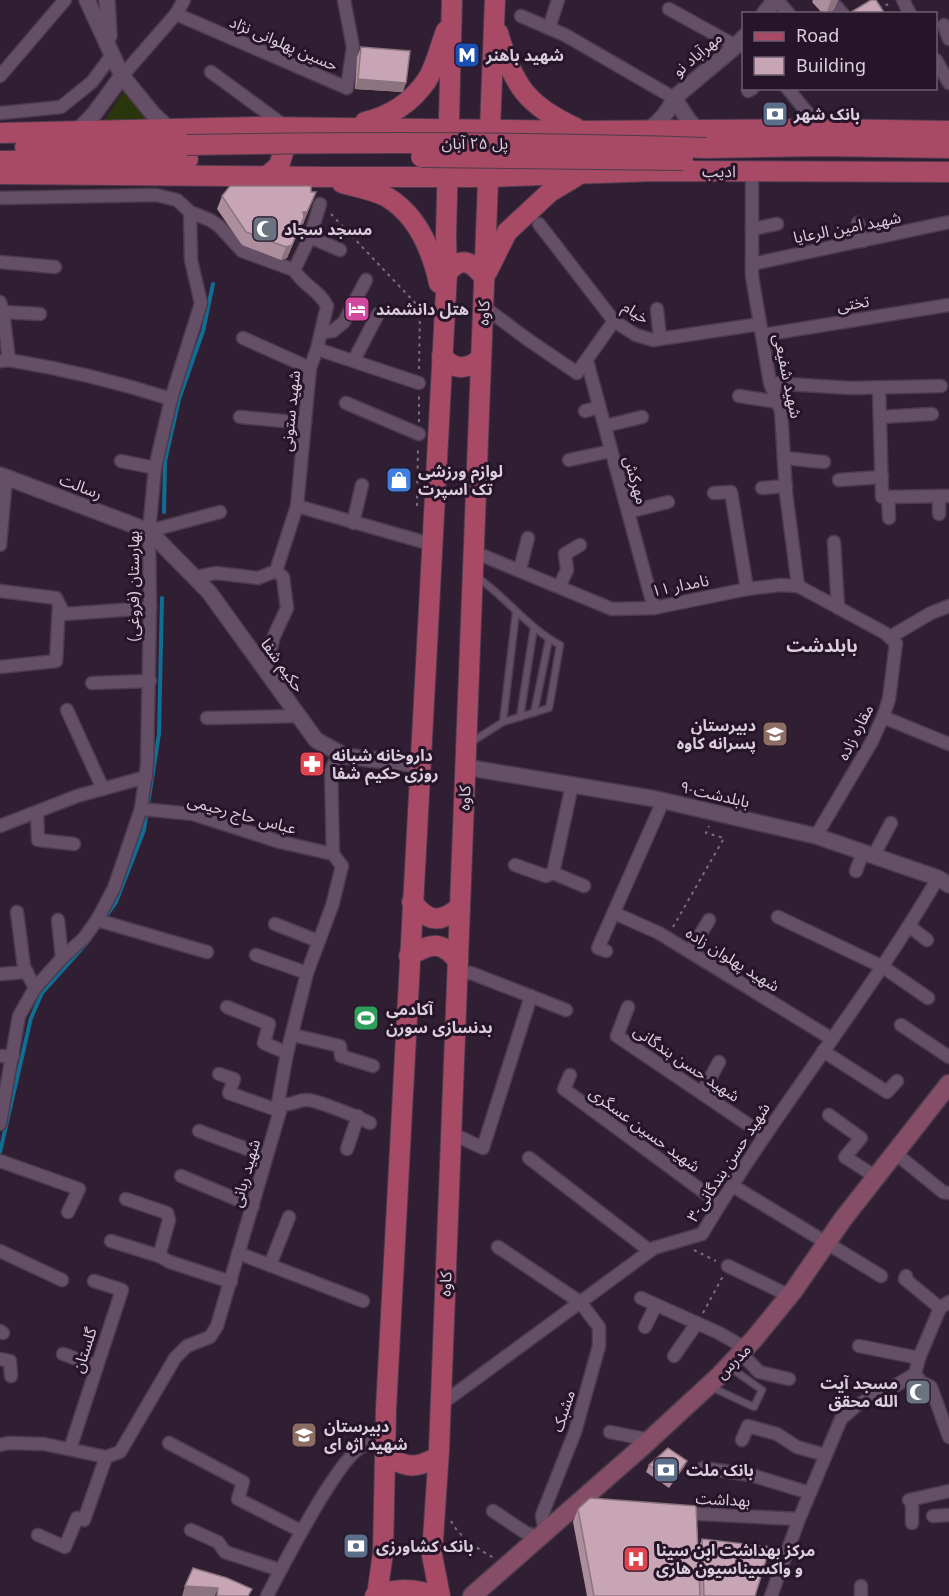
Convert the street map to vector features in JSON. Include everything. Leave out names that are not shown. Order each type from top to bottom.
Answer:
[{"type":"main road","points":[[342,128],[384,117],[407,102],[427,79],[452,9]]},
{"type":"main road","points":[[435,1596],[420,1591],[399,1589],[376,1595],[383,1553],[385,1449],[409,956],[447,273],[447,176],[452,9]]},
{"type":"main road","points":[[495,9],[504,50],[521,90],[542,110],[581,131]]},
{"type":"main road","name":"کاوه","points":[[440,1596],[432,1555],[438,1457],[495,9]]},
{"type":"main road","points":[[258,127],[277,141],[283,153],[279,166],[268,175]]},
{"type":"main road","points":[[0,133],[258,127],[581,131],[821,129],[949,132]]},
{"type":"main road","points":[[648,130],[632,148],[642,167],[656,171]]},
{"type":"main road","name":"پل ۲۵ آبان","points":[[0,148],[328,143],[582,144],[706,148],[822,146],[949,148]]},
{"type":"main road","name":"پل ۲۵ آبان","points":[[0,161],[327,156],[705,160]]},
{"type":"main road","name":"ادیب","points":[[705,160],[819,159],[949,162]]},
{"type":"main road","name":"ادیب","points":[[447,176],[489,177],[656,171],[949,172]]},
{"type":"main road","points":[[0,174],[447,176]]},
{"type":"main road","points":[[447,273],[453,265],[461,262],[474,264],[484,277],[507,232],[550,192],[582,174]]},
{"type":"main road","points":[[325,177],[386,197],[409,215],[434,260],[445,310]]},
{"type":"main road","points":[[442,356],[453,366],[461,368],[469,366],[481,357]]},
{"type":"main road","points":[[412,902],[423,915],[435,918],[449,917],[460,907]]},
{"type":"main road","points":[[409,956],[423,948],[442,947],[450,951],[457,968]]},
{"type":"main road","name":"مدرس","points":[[472,1596],[490,1588],[507,1565],[650,1440],[738,1356],[790,1296],[826,1243],[949,1084]]},
{"type":"main road","points":[[385,1449],[403,1466],[421,1466],[438,1457]]},
{"type":"street","points":[[0,76],[65,0]]},
{"type":"street","points":[[87,0],[122,76],[153,114],[169,129]]},
{"type":"street","points":[[1,113],[61,107],[92,82],[112,55],[106,0]]},
{"type":"street","points":[[78,130],[94,114],[122,76],[176,14],[184,0]]},
{"type":"street","name":"حسین پهلوانی نژاد","points":[[176,14],[346,88],[354,47],[344,0]]},
{"type":"street","points":[[549,28],[558,0]]},
{"type":"street","points":[[766,12],[776,0],[787,12]]},
{"type":"street","points":[[833,3],[841,12]]},
{"type":"street","points":[[669,9],[740,41]]},
{"type":"street","points":[[521,16],[549,28],[674,98],[689,121],[699,131]]},
{"type":"street","points":[[943,25],[949,39]]},
{"type":"street","name":"مهرآباد نو","points":[[648,130],[669,111],[674,98],[740,41]]},
{"type":"street","points":[[937,62],[949,83]]},
{"type":"street","points":[[211,72],[287,127]]},
{"type":"street","points":[[789,90],[811,117]]},
{"type":"street","name":"شهید شفیعی","points":[[752,172],[752,276],[770,383],[781,411],[786,486],[798,586]]},
{"type":"street","points":[[0,198],[156,195],[177,200],[190,212]]},
{"type":"street","points":[[294,270],[310,237],[320,204]]},
{"type":"street","name":"شهید ستونی","points":[[190,212],[219,226],[242,251],[294,270],[298,277],[322,297],[327,306],[322,332],[310,368],[297,506],[276,571]]},
{"type":"street","name":"بهارستان (فروغی)","points":[[0,1124],[19,1016],[35,988],[102,922],[145,810],[150,681],[149,531],[155,468],[171,399],[201,303],[191,260],[190,212]]},
{"type":"street","name":"شهید امین الرعایا","points":[[752,264],[949,222]]},
{"type":"street","points":[[858,223],[863,241]]},
{"type":"street","name":"خیام","points":[[539,224],[614,321],[636,335],[653,340],[761,330]]},
{"type":"street","points":[[752,229],[777,224]]},
{"type":"street","points":[[310,237],[340,250]]},
{"type":"street","points":[[0,262],[55,267]]},
{"type":"street","points":[[322,332],[333,331],[344,322],[366,280]]},
{"type":"street","name":"تختی","points":[[761,330],[949,305]]},
{"type":"street","points":[[483,306],[577,373],[614,321]]},
{"type":"street","points":[[40,314],[2,307],[4,360],[69,371],[132,386],[171,399]]},
{"type":"street","points":[[657,309],[660,339]]},
{"type":"street","points":[[354,360],[378,314]]},
{"type":"street","points":[[243,338],[310,368]]},
{"type":"street","points":[[317,349],[419,383]]},
{"type":"street","name":"مهرکش","points":[[587,361],[654,608]]},
{"type":"street","points":[[770,383],[850,388],[941,386]]},
{"type":"street","points":[[879,388],[882,477],[889,518]]},
{"type":"street","points":[[739,396],[778,402]]},
{"type":"street","points":[[346,403],[419,434]]},
{"type":"street","points":[[585,411],[599,406]]},
{"type":"street","points":[[880,417],[932,414]]},
{"type":"street","points":[[240,417],[305,423]]},
{"type":"street","points":[[605,426],[642,417]]},
{"type":"street","points":[[569,460],[611,451]]},
{"type":"street","points":[[784,458],[824,462]]},
{"type":"street","points":[[121,461],[155,468]]},
{"type":"street","points":[[0,545],[3,476]]},
{"type":"street","name":"رسالت","points":[[3,476],[149,531]]},
{"type":"street","points":[[839,480],[882,477]]},
{"type":"street","points":[[352,523],[362,485]]},
{"type":"street","points":[[762,488],[786,486]]},
{"type":"street","points":[[714,493],[731,492],[747,589]]},
{"type":"street","points":[[885,497],[944,496],[939,514]]},
{"type":"street","points":[[628,512],[668,502]]},
{"type":"street","points":[[297,506],[431,544]]},
{"type":"street","points":[[149,531],[220,512]]},
{"type":"street","name":"حکیم شفا","points":[[149,531],[208,592],[316,740],[345,756],[419,765]]},
{"type":"street","points":[[520,569],[528,538]]},
{"type":"street","points":[[834,542],[838,608]]},
{"type":"street","points":[[560,585],[567,570],[565,554],[580,545]]},
{"type":"street","name":"۱۱ نامدار","points":[[474,552],[560,585],[612,609],[654,608],[747,589],[781,585],[798,586],[890,637]]},
{"type":"street","points":[[195,577],[216,573],[258,578],[276,571],[283,577],[287,608],[274,636],[265,671]]},
{"type":"street","points":[[0,591],[56,598],[64,614],[150,608]]},
{"type":"street","points":[[0,668],[56,661],[59,605]]},
{"type":"street","points":[[890,637],[931,613],[949,606]]},
{"type":"street","name":"مقاره زاده","points":[[816,836],[871,743],[883,717],[889,699],[896,643],[890,637]]},
{"type":"street","points":[[92,683],[150,681]]},
{"type":"street","points":[[68,710],[103,789]]},
{"type":"street","points":[[207,718],[298,716]]},
{"type":"street","points":[[883,717],[949,744]]},
{"type":"street","name":"شهید ربانی","points":[[106,1457],[120,1452],[175,1358],[187,1346],[210,1337],[217,1326],[253,1206],[279,1107],[287,1053],[307,973],[332,906],[342,866],[333,854],[331,770],[339,753]]},
{"type":"street","name":"۹-بابلدشت","points":[[466,758],[572,785],[663,801],[816,836],[944,881]]},
{"type":"street","points":[[0,826],[76,796],[146,777]]},
{"type":"street","points":[[553,873],[572,785]]},
{"type":"street","points":[[606,951],[598,948],[663,801]]},
{"type":"street","name":"عباس حاج رحیمی","points":[[145,810],[193,814],[280,842],[333,854]]},
{"type":"street","points":[[37,812],[38,840],[74,844]]},
{"type":"street","points":[[856,871],[891,823]]},
{"type":"street","points":[[515,865],[546,876],[553,873],[584,886]]},
{"type":"street","name":"۳-شهید حسن بندگانی","points":[[440,1405],[650,1251],[702,1234],[823,1051],[883,967],[909,926],[944,881]]},
{"type":"street","points":[[17,912],[24,967],[35,988]]},
{"type":"street","name":"شهید پهلوان زاده","points":[[614,913],[667,938],[832,1039]]},
{"type":"street","points":[[778,917],[883,967],[928,998]]},
{"type":"street","points":[[58,920],[63,958]]},
{"type":"street","points":[[690,952],[709,920]]},
{"type":"street","points":[[102,922],[207,952]]},
{"type":"street","points":[[275,924],[318,941]]},
{"type":"street","points":[[909,926],[927,940]]},
{"type":"street","points":[[256,955],[307,973]]},
{"type":"street","points":[[457,968],[471,973],[500,991],[531,996],[566,1010]]},
{"type":"street","points":[[0,974],[27,972]]},
{"type":"street","points":[[451,1133],[483,1148],[531,996]]},
{"type":"street","points":[[227,1007],[269,1024],[264,1043],[287,1053]]},
{"type":"street","name":"شهید حسن بندگانی","points":[[628,1007],[617,1036],[765,1136]]},
{"type":"street","points":[[901,1025],[949,1057]]},
{"type":"street","points":[[293,1035],[340,1046],[341,1056],[373,1066]]},
{"type":"street","points":[[823,1051],[887,1092],[897,1081]]},
{"type":"street","points":[[0,1056],[13,1056]]},
{"type":"street","points":[[702,1093],[719,1062]]},
{"type":"street","points":[[219,1074],[234,1079],[229,1093],[279,1107],[306,1100],[358,1116],[370,1123]]},
{"type":"street","name":"شهید حسین عسگری","points":[[570,1075],[564,1089],[720,1204]]},
{"type":"street","points":[[829,1115],[861,1138],[845,1157],[876,1177]]},
{"type":"street","points":[[347,1149],[358,1116]]},
{"type":"street","points":[[199,1131],[266,1156]]},
{"type":"street","points":[[895,1153],[944,1192],[949,1193]]},
{"type":"street","points":[[529,1158],[650,1251]]},
{"type":"street","points":[[1,1161],[79,1189],[68,1212]]},
{"type":"street","points":[[181,1176],[253,1206]]},
{"type":"street","points":[[733,1186],[881,1276]]},
{"type":"street","points":[[126,1198],[168,1213],[169,1220],[159,1256]]},
{"type":"street","points":[[270,1265],[289,1217]]},
{"type":"street","points":[[111,1241],[231,1282]]},
{"type":"street","points":[[498,1246],[580,1302]]},
{"type":"street","points":[[0,1251],[62,1280]]},
{"type":"street","points":[[238,1253],[363,1301]]},
{"type":"street","points":[[728,1266],[790,1296]]},
{"type":"street","points":[[906,1276],[905,1279],[945,1305],[918,1358],[915,1374],[921,1382],[931,1387],[949,1437]]},
{"type":"street","name":"گلستان","points":[[70,1449],[122,1290],[94,1281]]},
{"type":"street","points":[[641,1298],[697,1323],[759,1372],[789,1379]]},
{"type":"street","name":"مشبک","points":[[542,1535],[542,1515],[575,1432],[599,1346],[599,1327],[580,1302]]},
{"type":"street","points":[[645,1327],[657,1305]]},
{"type":"street","points":[[675,1356],[697,1323]]},
{"type":"street","points":[[859,1346],[918,1358]]},
{"type":"street","points":[[63,1354],[96,1366]]},
{"type":"street","points":[[0,1359],[10,1361],[11,1376]]},
{"type":"street","points":[[771,1596],[799,1519],[841,1419],[857,1405],[915,1374]]},
{"type":"street","points":[[742,1440],[748,1426],[777,1434],[797,1447],[825,1455]]},
{"type":"street","points":[[610,1432],[650,1440]]},
{"type":"street","points":[[0,1445],[8,1443],[44,1444],[106,1457],[84,1520],[77,1518],[65,1547],[38,1535]]},
{"type":"street","points":[[169,1443],[243,1482],[238,1499],[301,1531]]},
{"type":"street","points":[[267,1596],[301,1531],[349,1457],[362,1446],[385,1449]]},
{"type":"street","points":[[703,1468],[751,1475],[810,1493]]},
{"type":"street","points":[[912,1523],[911,1500],[949,1491]]},
{"type":"street","points":[[574,1508],[595,1509]]},
{"type":"street","points":[[493,1511],[526,1533],[542,1535]]},
{"type":"street","name":"بهداشت","points":[[669,1513],[799,1519]]},
{"type":"street","points":[[933,1516],[949,1515]]},
{"type":"street","points":[[191,1530],[218,1542],[225,1552],[280,1570]]},
{"type":"lane","points":[[466,758],[476,737],[503,722],[549,708],[560,645],[534,627],[492,587],[473,573]]},
{"type":"lane","points":[[503,722],[516,612]]},
{"type":"lane","points":[[520,717],[534,627]]},
{"type":"lane","points":[[534,713],[549,639]]},
{"type":"lane","points":[[708,1385],[754,1407],[762,1390],[738,1356]]},
{"type":"path","points":[[875,12],[897,0]]},
{"type":"path","points":[[320,204],[420,308],[419,383]]},
{"type":"path","points":[[667,938],[724,838],[706,833],[714,813]]},
{"type":"path","points":[[676,1241],[728,1266],[697,1323]]},
{"type":"path","points":[[450,1516],[452,1524],[466,1540],[507,1565]]},
{"type":"green space","points":[[125,89],[151,124],[102,124]]},
{"type":"building","points":[[871,0],[876,0],[884,12],[851,12]]},
{"type":"building","points":[[361,47],[410,51],[406,83],[358,79]]},
{"type":"building","name":"مسجد سجاد","points":[[230,186],[311,186],[311,192],[316,192],[307,212],[303,212],[304,217],[292,245],[286,247],[246,232],[222,196]]},
{"type":"building","name":"بانک ملت","points":[[668,1448],[687,1461],[672,1482],[649,1465]]},
{"type":"building","name":"مرکز بهداشت ابن سینا و واکسیناسیون هاری","points":[[590,1498],[696,1506],[700,1596],[594,1596],[578,1509]]},
{"type":"building","points":[[702,1539],[770,1547],[755,1596],[704,1596]]},
{"type":"building","points":[[193,1568],[227,1578],[252,1589],[248,1596],[217,1596],[218,1588],[185,1586]]},
{"type":"waterway","points":[[164,512],[165,461],[179,399],[203,331],[213,284]]},
{"type":"waterway","points":[[104,919],[116,902],[144,830],[159,734],[162,598]]},
{"type":"waterway","points":[[0,1152],[31,1018],[42,993],[86,944]]},
{"type":"place","name":"شهید باهنر","points":[[467,55]]},
{"type":"place","name":"بانک شهر","points":[[775,114]]},
{"type":"place","name":"مسجد سجاد","points":[[265,229]]},
{"type":"place","name":"هتل دانشمند","points":[[357,309]]},
{"type":"place","name":"لوازم ورزشی تک اسپرت","points":[[399,480]]},
{"type":"place","name":"دبیرستان پسرانه کاوه","points":[[775,734]]},
{"type":"place","name":"داروخانه شبانه‌ روزی حکیم شفا","points":[[312,764]]},
{"type":"place","name":"آکادمی بدنسازی سورن","points":[[366,1018]]},
{"type":"place","name":"مسجد آیت الله محقق","points":[[918,1392]]},
{"type":"place","name":"دبیرستان شهید اژه ای","points":[[304,1435]]},
{"type":"place","name":"بانک ملت","points":[[666,1470]]},
{"type":"place","name":"بانک کشاورزی","points":[[356,1546]]},
{"type":"place","name":"مرکز بهداشت ابن سینا و واکسیناسیون هاری","points":[[636,1559]]},
{"type":"district","name":"بابلدشت","points":[[822,646]]}]
